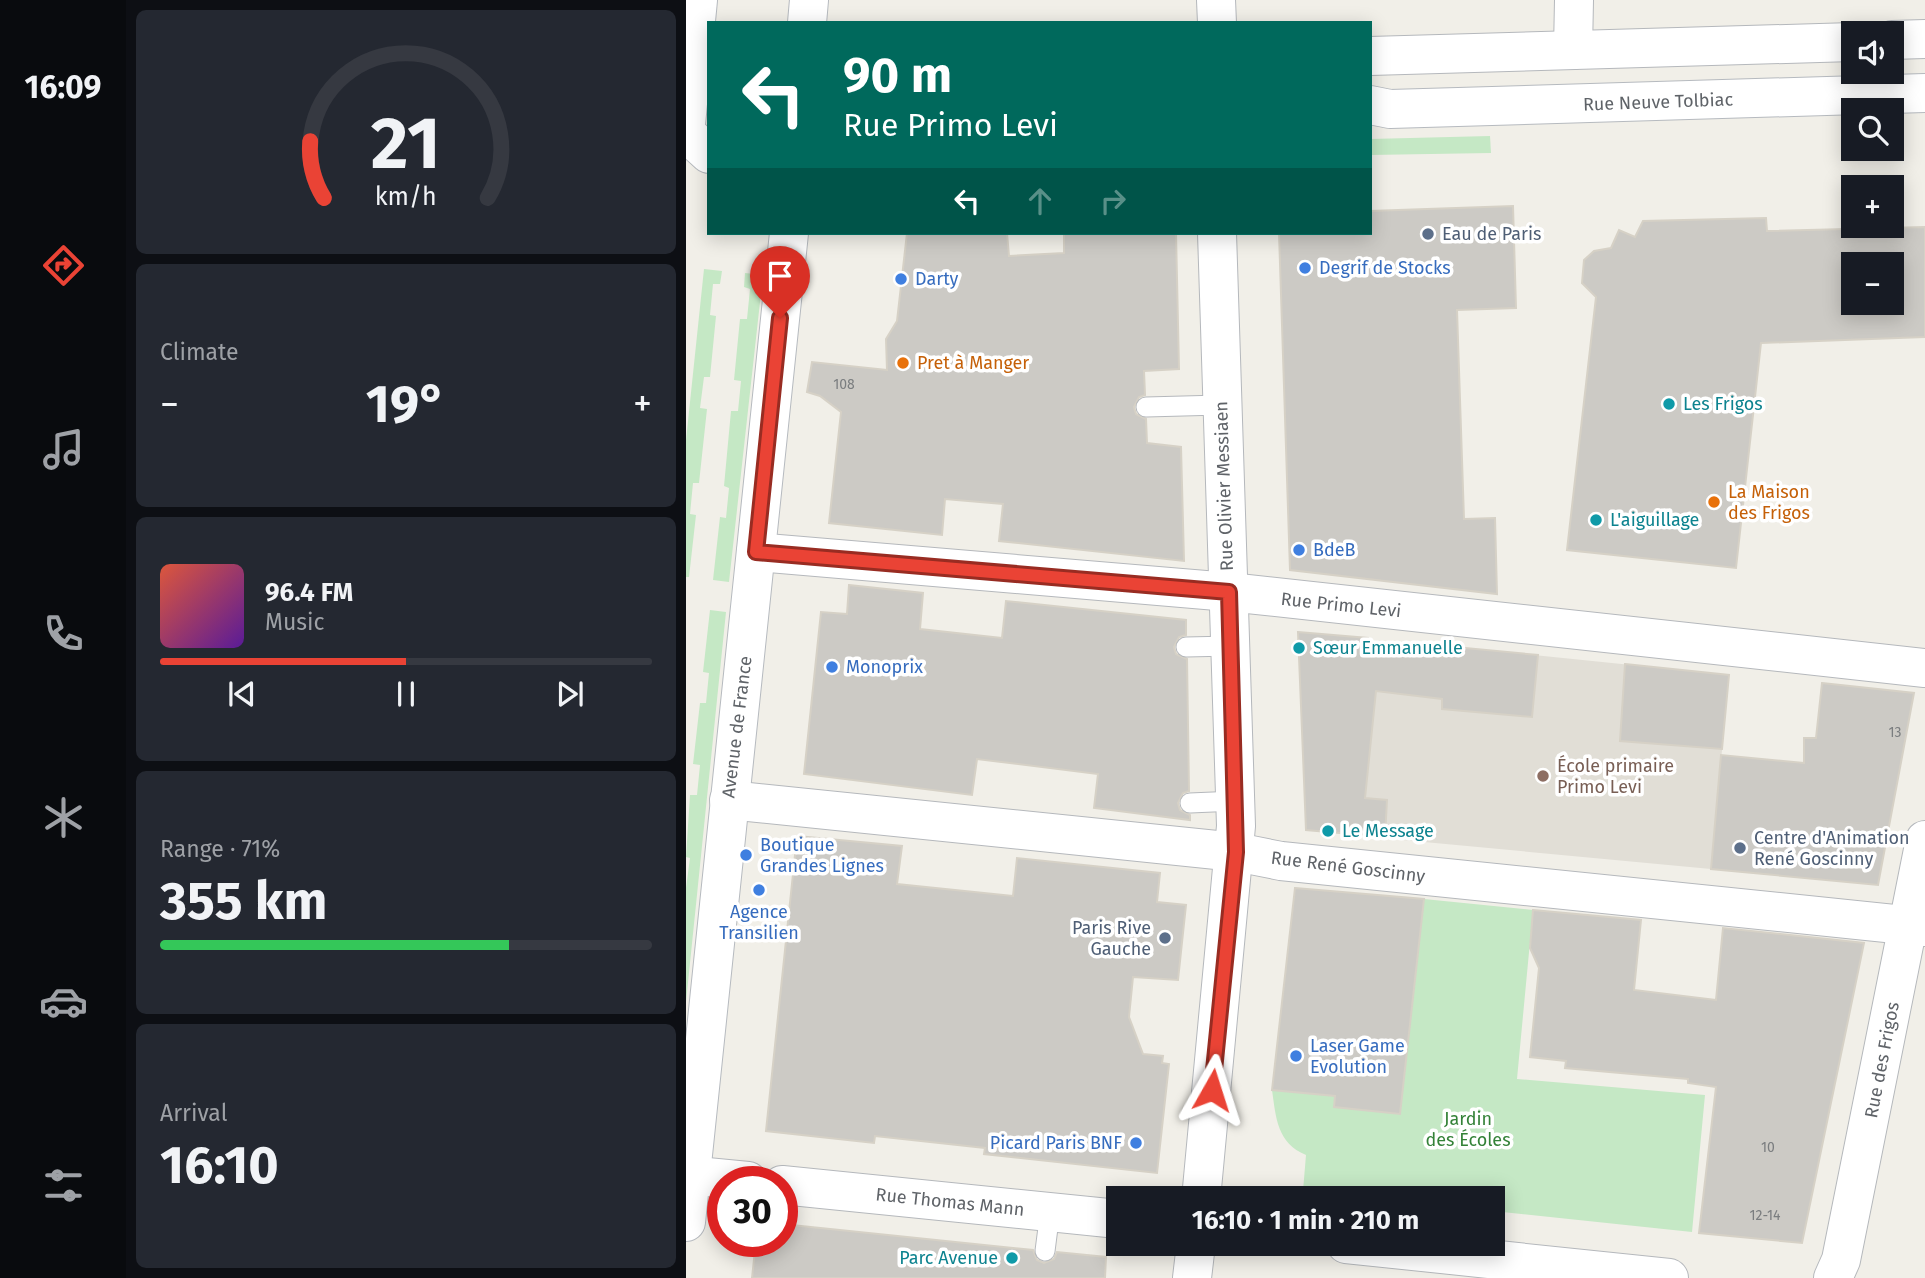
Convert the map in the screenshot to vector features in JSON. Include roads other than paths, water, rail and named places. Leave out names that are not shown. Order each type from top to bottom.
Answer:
[{"type":"street","points":[[686,124],[698,0]]},
{"type":"street","points":[[807,21],[809,0]]},
{"type":"street","points":[[1216,0],[1217,21]]},
{"type":"street","points":[[1573,50],[1574,0]]},
{"type":"street","points":[[1904,40],[1925,39]]},
{"type":"street","points":[[1372,56],[1841,42]]},
{"type":"street","name":"Rue Neuve Tolbiac","points":[[1377,110],[1925,93]]},
{"type":"street","points":[[707,116],[686,132],[707,152]]},
{"type":"street","name":"Avenue de France","points":[[686,1222],[789,235]]},
{"type":"street","name":"Rue Olivier Messiaen","points":[[1202,1186],[1236,852],[1231,646],[1220,405],[1217,235]]},
{"type":"street","name":"Rue Primo Levi","points":[[756,552],[1229,592],[1925,667]]},
{"type":"street","name":"Rue René Goscinny","points":[[729,800],[1236,852],[1281,861],[1917,926]]},
{"type":"street","name":"Rue des Frigos","points":[[1833,1278],[1841,1260],[1917,926],[1925,840]]},
{"type":"street","points":[[689,1175],[707,1177]]},
{"type":"street","name":"Rue Thomas Mann","points":[[798,1187],[1106,1218]]},
{"type":"street","points":[[1192,1278],[1195,1256]]},
{"type":"street","points":[[1460,1256],[1669,1278]]},
{"type":"lane","points":[[1146,407],[1220,405]]},
{"type":"lane","points":[[1186,647],[1231,646]]},
{"type":"lane","points":[[1190,803],[1236,801]]},
{"type":"lane","points":[[1045,1251],[1050,1212]]},
{"type":"place","name":"Eau de Paris","points":[[1428,234]]},
{"type":"place","name":"Degrif de Stocks","points":[[1305,268]]},
{"type":"place","name":"Darty","points":[[901,279]]},
{"type":"place","name":"Pret à Manger","points":[[903,363]]},
{"type":"place","name":"Les Frigos","points":[[1669,404]]},
{"type":"place","name":"La Maison des Frigos","points":[[1714,502]]},
{"type":"place","name":"L'aiguillage","points":[[1596,520]]},
{"type":"place","name":"BdeB","points":[[1299,550]]},
{"type":"place","name":"Sœur Emmanuelle","points":[[1299,648]]},
{"type":"place","name":"Monoprix","points":[[832,667]]},
{"type":"place","name":"École primaire Primo Levi","points":[[1543,776]]},
{"type":"place","name":"Le Message","points":[[1328,831]]},
{"type":"place","name":"Centre d'Animation René Goscinny","points":[[1740,848]]},
{"type":"place","name":"Boutique Grandes Lignes","points":[[746,855]]},
{"type":"place","name":"Agence Transilien","points":[[759,890]]},
{"type":"place","name":"Paris Rive Gauche","points":[[1165,938]]},
{"type":"place","name":"Laser Game Evolution","points":[[1296,1056]]},
{"type":"place","name":"Picard Paris BNF","points":[[1136,1143]]},
{"type":"place","name":"Parc Avenue","points":[[1012,1258]]},
{"type":"park label","name":"Jardin des Écoles","points":[[1468,1129]]}]
